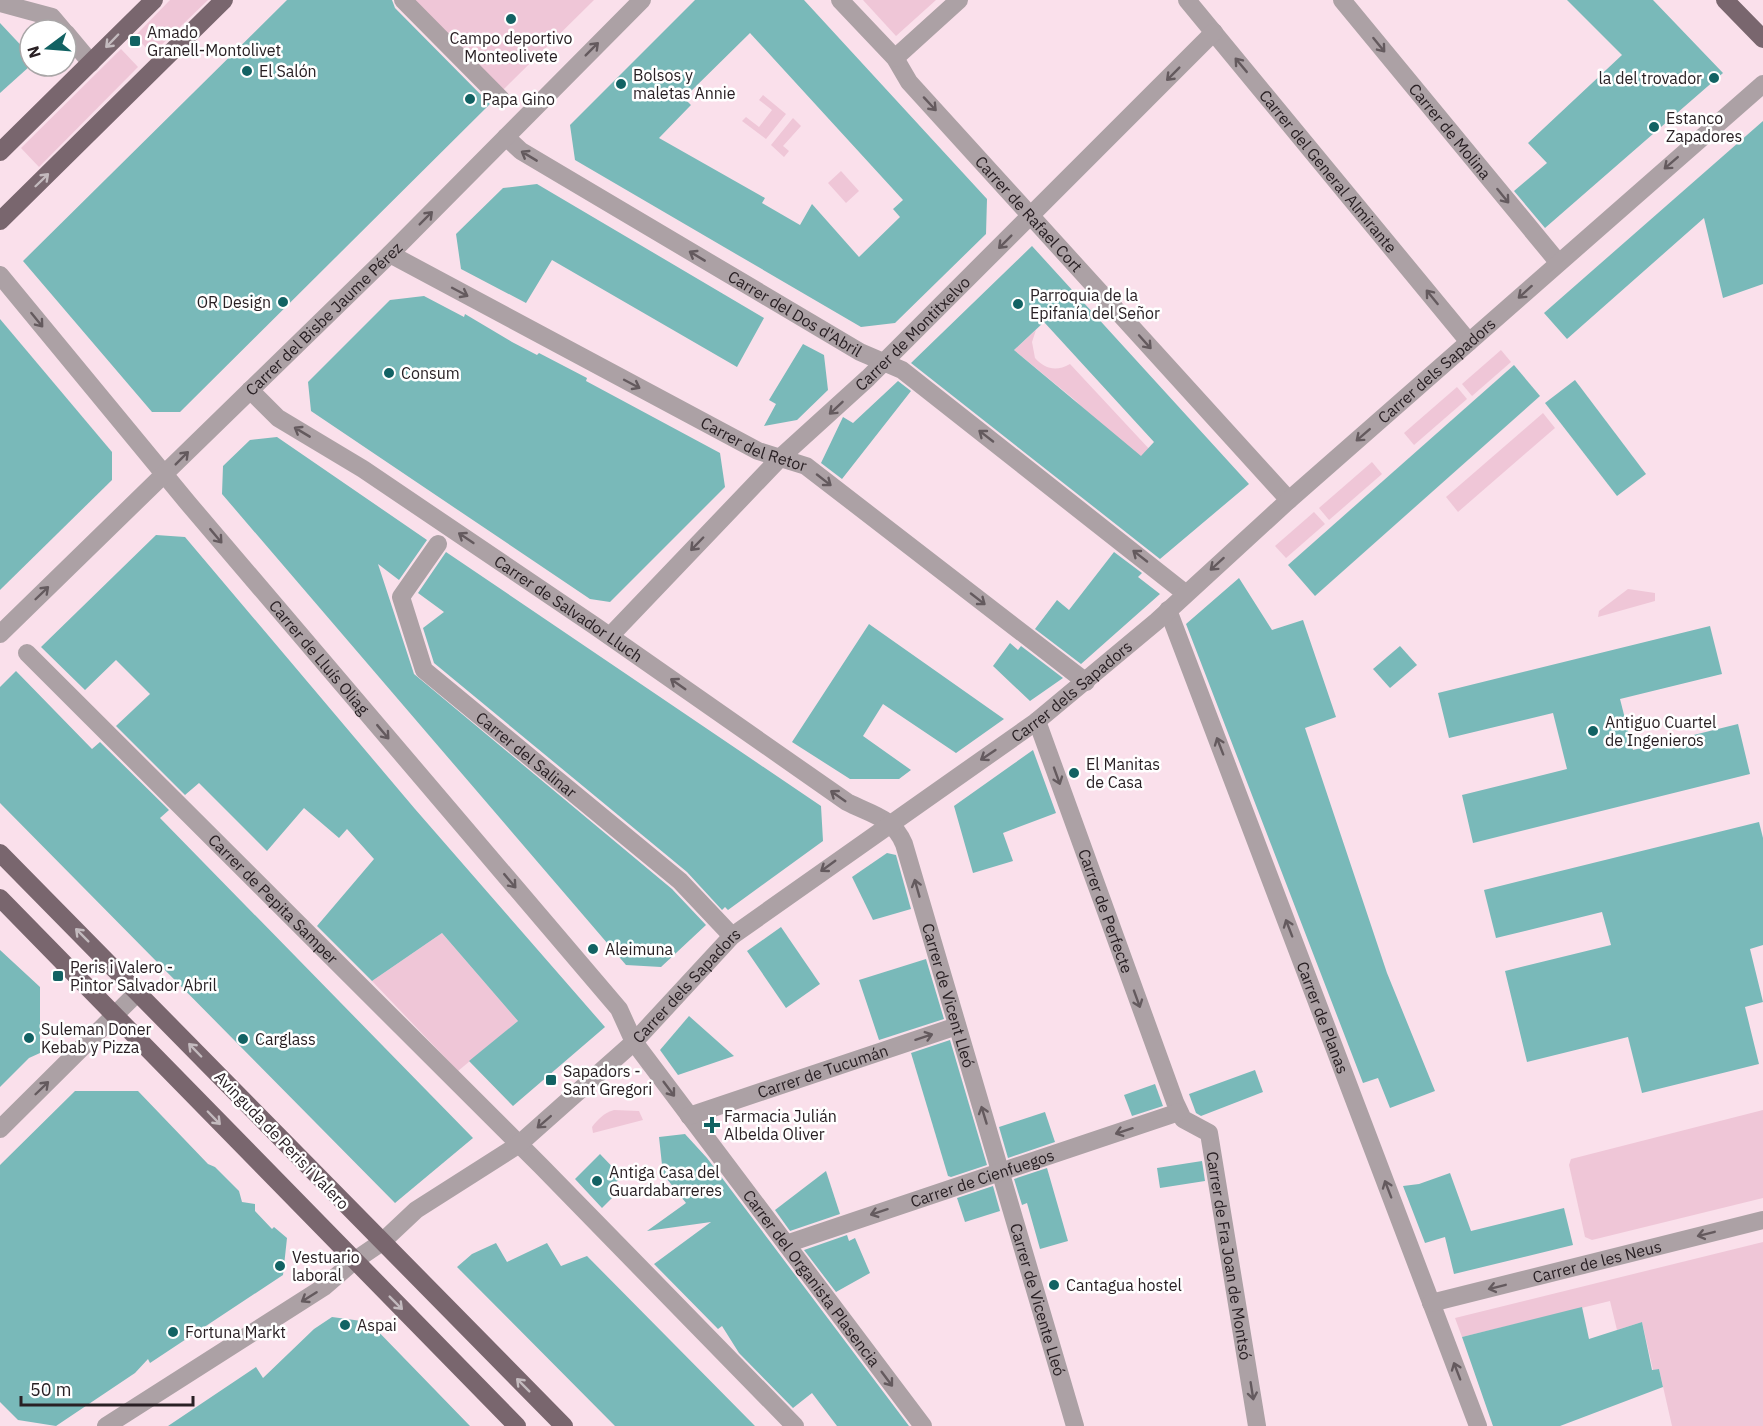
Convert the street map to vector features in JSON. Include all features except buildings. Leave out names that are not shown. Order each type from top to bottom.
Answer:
[{"type":"main road","points":[[0,152],[154,0]]},
{"type":"main road","points":[[0,221],[224,0]]},
{"type":"main road","points":[[1725,0],[1763,39]]},
{"type":"main road","name":"Avinguda de Peris i Valero","points":[[0,853],[564,1426]]},
{"type":"main road","name":"Avinguda de Peris i Valero","points":[[0,898],[517,1426]]},
{"type":"street","points":[[403,0],[501,99]]},
{"type":"street","name":"Carrer del Bisbe Jaume Pérez","points":[[0,634],[390,254],[642,0]]},
{"type":"street","name":"Carrer de Rafael Cort","points":[[840,0],[895,58],[909,81],[1289,500]]},
{"type":"street","points":[[895,58],[959,0]]},
{"type":"street","name":"Carrer del General Almirante","points":[[1187,0],[1469,342]]},
{"type":"street","name":"Carrer de Molina","points":[[1342,0],[1558,262]]},
{"type":"street","points":[[0,3],[53,18]]},
{"type":"street","name":"Carrer de Montitxelvo","points":[[610,636],[781,457],[884,363],[1214,32]]},
{"type":"street","points":[[78,48],[91,63]]},
{"type":"street","name":"Carrer dels Sapadors","points":[[106,1426],[324,1287],[354,1261],[382,1242],[416,1210],[518,1144],[634,1042],[732,936],[890,822],[1037,721],[1086,682],[1558,262],[1763,84]]},
{"type":"street","name":"Carrer del Dos d'Abril","points":[[506,137],[521,151],[540,163],[860,352],[902,370],[1185,593]]},
{"type":"street","name":"Carrer del Retor","points":[[390,254],[758,451],[806,466],[1086,682]]},
{"type":"street","name":"Carrer de Lluís Oliag","points":[[0,274],[165,475],[617,1007],[634,1042]]},
{"type":"street","name":"Carrer de Salvador Lluch","points":[[250,390],[278,418],[363,469],[610,636],[847,802],[890,822]]},
{"type":"street","name":"Carrer del Salinar","points":[[438,544],[401,597],[424,670],[680,881],[732,936]]},
{"type":"street","name":"Carrer de Planas","points":[[1168,610],[1478,1426]]},
{"type":"street","name":"Carrer de Pepita Samper","points":[[27,653],[518,1144],[795,1426]]},
{"type":"street","name":"Carrer de Perfecte","points":[[1037,721],[1177,1107]]},
{"type":"street","name":"Carrer de Vicent Lleó","points":[[890,822],[904,844],[1001,1172]]},
{"type":"street","points":[[0,1129],[138,992]]},
{"type":"street","name":"Carrer de Tucumán","points":[[689,1116],[957,1026]]},
{"type":"street","name":"Carrer del Organista Plasencia","points":[[634,1042],[923,1426]]},
{"type":"street","name":"Carrer de Cienfuegos","points":[[786,1244],[1001,1172],[1177,1107]]},
{"type":"street","name":"Carrer de Fra Joan de Montsó","points":[[1177,1107],[1191,1125],[1209,1133],[1212,1143],[1257,1426]]},
{"type":"street","name":"Carrer de Vicente Lleó","points":[[1001,1172],[1075,1426]]},
{"type":"street","name":"Carrer de les Neus","points":[[1431,1303],[1763,1220]]},
{"type":"shaded area","points":[[170,0],[208,0],[152,54],[135,36]]},
{"type":"shaded area","points":[[414,0],[594,0],[503,90]]},
{"type":"shaded area","points":[[863,0],[936,0],[896,36]]},
{"type":"shaded area","points":[[121,49],[138,67],[39,167],[21,148]]},
{"type":"shaded area","points":[[763,95],[786,114],[766,139],[742,121],[746,117],[759,127],[772,110],[759,100]]},
{"type":"shaded area","points":[[793,118],[801,126],[783,146],[789,151],[784,157],[771,145]]},
{"type":"shaded area","points":[[841,171],[859,191],[846,203],[828,183]]},
{"type":"shaded area","points":[[1036,330],[1032,342],[1035,358],[1043,365],[1055,369],[1070,364],[1179,481],[1113,442],[1076,401],[1014,350]]},
{"type":"shaded area","points":[[1501,350],[1511,362],[1472,396],[1462,384]]},
{"type":"shaded area","points":[[1457,387],[1467,399],[1414,445],[1404,433]]},
{"type":"shaded area","points":[[1543,413],[1555,428],[1458,512],[1446,497]]},
{"type":"shaded area","points":[[1372,462],[1382,474],[1329,520],[1319,508]]},
{"type":"shaded area","points":[[1314,512],[1325,524],[1286,558],[1275,546]]},
{"type":"shaded area","points":[[1628,589],[1655,593],[1655,601],[1598,617],[1599,611]]},
{"type":"shaded area","points":[[442,933],[518,1021],[458,1071],[372,981]]},
{"type":"shaded area","points":[[614,1110],[639,1111],[643,1120],[593,1133],[592,1127],[597,1121]]},
{"type":"shaded area","points":[[1763,1110],[1763,1198],[1592,1240],[1585,1237],[1569,1165],[1571,1159]]},
{"type":"shaded area","points":[[1763,1242],[1763,1426],[1672,1426],[1659,1369],[1653,1370],[1642,1322],[1617,1330],[1610,1301],[1462,1337],[1455,1318]]},
{"type":"place","name":"Campo deportivo Monteolivete","points":[[511,19]]},
{"type":"place","name":"Amado Granell-Montolivet","points":[[135,41]]},
{"type":"place","name":"El Salón","points":[[247,71]]},
{"type":"place","name":"la del trovador","points":[[1714,78]]},
{"type":"place","name":"Bolsos y maletas Annie","points":[[621,84]]},
{"type":"place","name":"Papa Gino","points":[[470,99]]},
{"type":"place","name":"Estanco Zapadores","points":[[1654,127]]},
{"type":"place","name":"OR Design","points":[[283,302]]},
{"type":"place","name":"Parroquia de la Epifanía del Señor","points":[[1018,304]]},
{"type":"place","name":"Consum","points":[[389,373]]},
{"type":"place","name":"Antiguo Cuartel de Ingenieros","points":[[1593,731]]},
{"type":"place","name":"El Manitas de Casa","points":[[1074,773]]},
{"type":"place","name":"Aleimuna","points":[[593,949]]},
{"type":"place","name":"Peris i Valero - Pintor Salvador Abril","points":[[58,976]]},
{"type":"place","name":"Suleman Doner Kebab y Pizza","points":[[29,1038]]},
{"type":"place","name":"Carglass","points":[[243,1039]]},
{"type":"place","name":"Sapadors - Sant Gregori","points":[[551,1080]]},
{"type":"place","name":"Farmacia Julián Albelda Oliver","points":[[712,1125]]},
{"type":"place","name":"Antiga Casa del Guardabarreres","points":[[597,1181]]},
{"type":"place","name":"Vestuario laboral","points":[[280,1266]]},
{"type":"place","name":"Cantagua hostel","points":[[1054,1285]]},
{"type":"place","name":"Aspai","points":[[345,1325]]},
{"type":"place","name":"Fortuna Markt","points":[[173,1332]]}]
